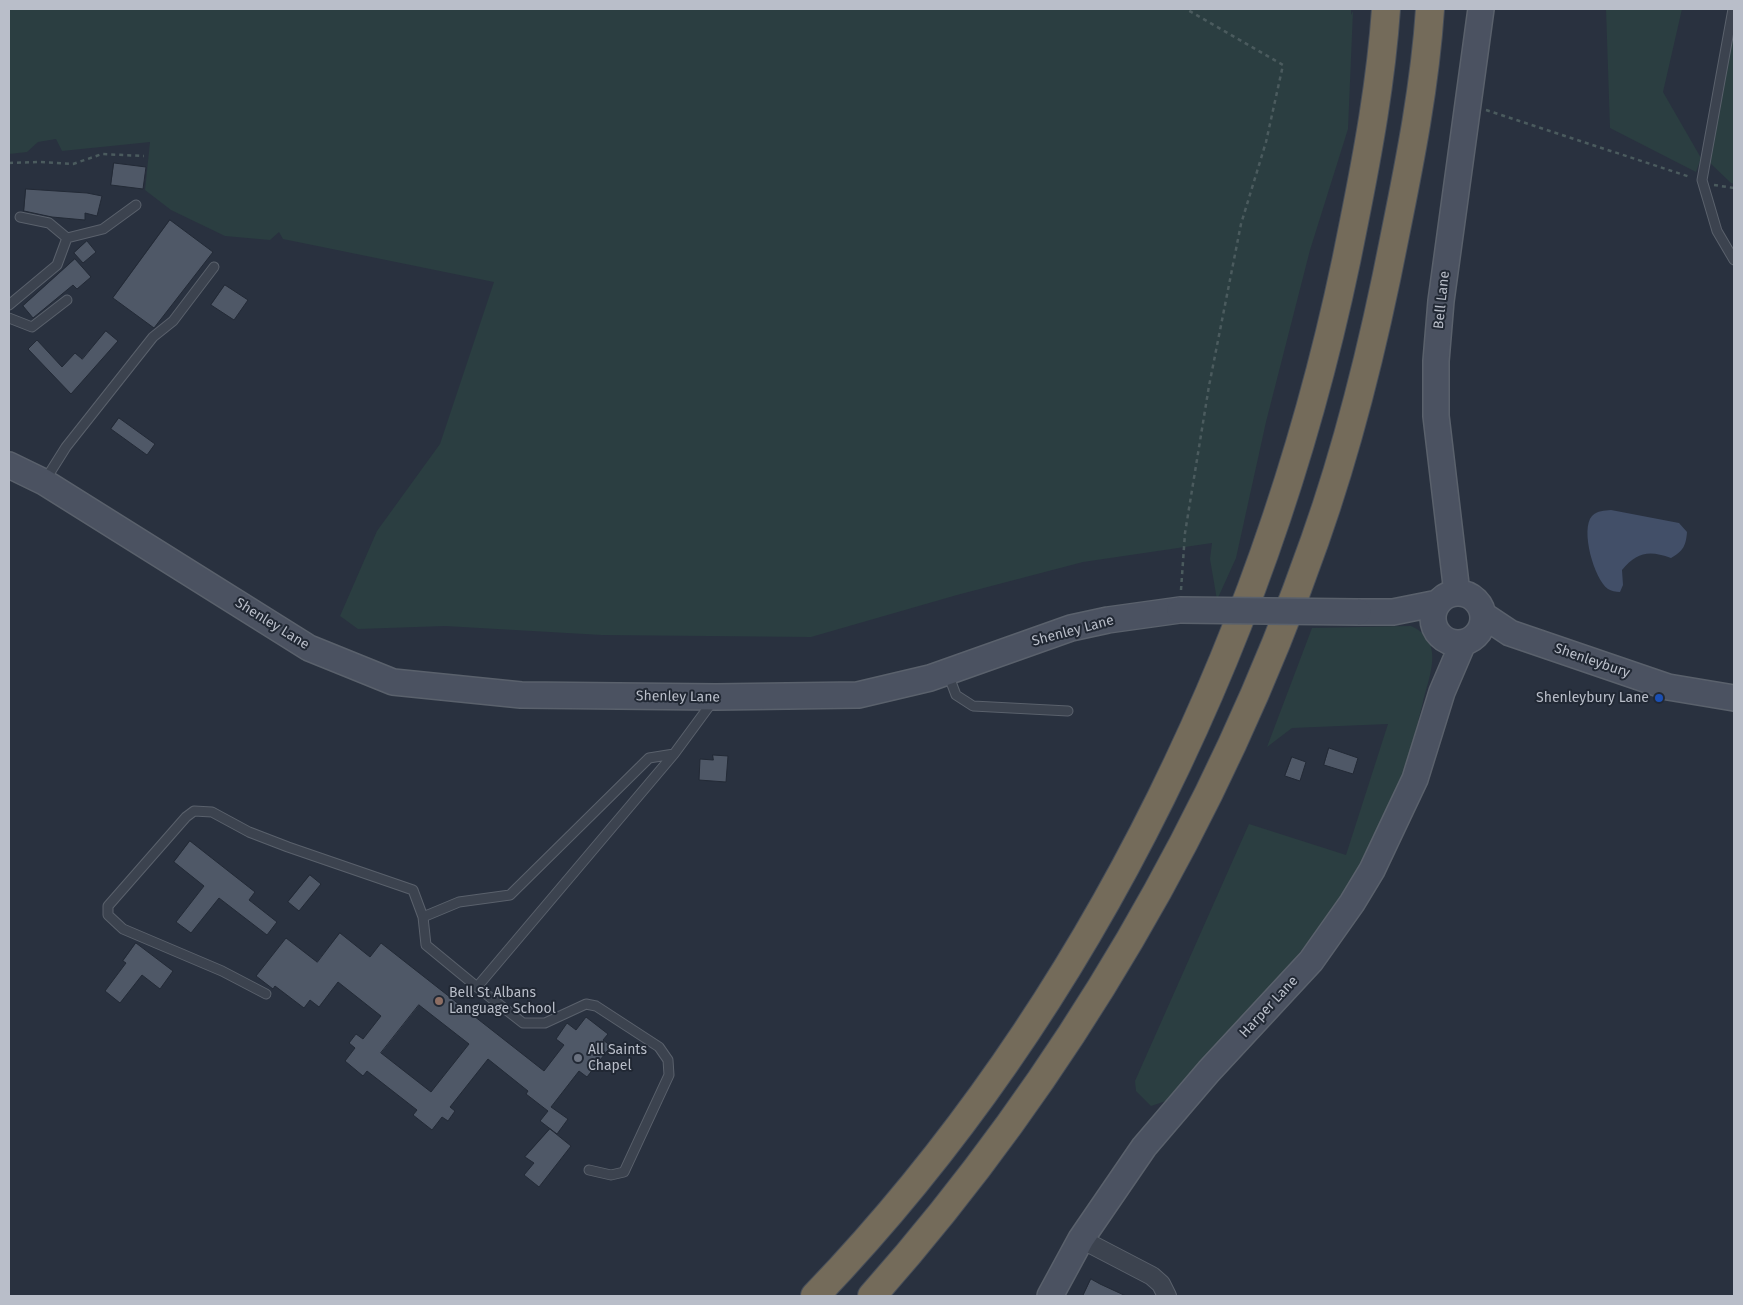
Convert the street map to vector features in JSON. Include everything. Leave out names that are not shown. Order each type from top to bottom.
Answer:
[{"type":"highway","points":[[815,1296],[841,1269],[944,1147],[1029,1026],[1088,933],[1138,842],[1194,728],[1254,584],[1310,412],[1341,291],[1371,135],[1386,9]]},
{"type":"highway","points":[[872,1296],[921,1240],[966,1181],[1041,1080],[1087,1010],[1122,953],[1198,816],[1239,726],[1277,638],[1315,540],[1346,443],[1378,322],[1409,166],[1430,9]]},
{"type":"main road","name":"Bell Lane","points":[[1460,632],[1433,615],[1448,598],[1436,416],[1436,361],[1441,301],[1481,9]]},
{"type":"main road","name":"Shenley Lane","points":[[9,465],[44,482],[309,648],[393,682],[522,695],[716,697],[858,695],[947,672],[1071,628],[1108,620],[1180,610],[1393,612],[1448,598]]},
{"type":"main road","points":[[1448,598],[1465,594],[1477,601],[1460,632]]},
{"type":"main road","name":"Shenley Lane","points":[[1393,612],[1460,632]]},
{"type":"main road","name":"Shenleybury","points":[[1460,632],[1510,633],[1668,687],[1734,698]]},
{"type":"main road","name":"Harper Lane","points":[[1050,1296],[1080,1240],[1126,1171],[1161,1126],[1311,961],[1352,903],[1372,870],[1415,779],[1460,632]]},
{"type":"street","points":[[1080,1240],[1152,1276],[1161,1284],[1167,1296]]},
{"type":"lane","points":[[1734,9],[1702,180],[1717,231],[1734,260]]},
{"type":"lane","points":[[66,238],[103,229],[136,205]]},
{"type":"lane","points":[[20,217],[49,223],[66,238]]},
{"type":"lane","points":[[9,306],[57,265],[66,238]]},
{"type":"lane","points":[[44,482],[66,447],[148,344],[173,321],[214,267]]},
{"type":"lane","points":[[9,318],[32,327],[67,300]]},
{"type":"lane","points":[[947,672],[956,695],[973,706],[1068,711]]},
{"type":"lane","points":[[476,987],[674,754],[716,697]]},
{"type":"lane","points":[[422,918],[459,902],[510,895],[649,758],[674,754]]},
{"type":"lane","points":[[266,994],[222,971],[124,929],[108,915],[108,906],[175,828],[194,811],[212,812],[257,835],[414,890],[422,918],[426,945],[523,1023],[545,1024],[586,1004],[596,1006],[659,1047],[668,1060],[668,1075],[624,1172],[611,1175],[589,1170]]},
{"type":"path","points":[[1180,610],[1185,534],[1209,386],[1241,224],[1266,142],[1283,65],[1186,9]]},
{"type":"path","points":[[1468,104],[1702,180],[1734,188]]},
{"type":"path","points":[[9,163],[74,164],[102,154],[144,156]]},
{"type":"shaded area","points":[[9,9],[1351,9],[1351,15],[1353,11],[1348,129],[1310,250],[1266,422],[1236,558],[1217,600],[1210,559],[1212,543],[1083,562],[957,595],[811,637],[602,635],[445,626],[358,629],[340,616],[377,531],[440,444],[494,282],[283,239],[279,232],[270,240],[225,236],[171,210],[145,190],[150,142],[62,151],[56,139],[38,142],[27,152],[9,154]]},
{"type":"shaded area","points":[[1606,9],[1682,9],[1663,92],[1701,158],[1696,172],[1610,128]]},
{"type":"shaded area","points":[[1734,15],[1734,184],[1709,162]]},
{"type":"shaded area","points":[[1411,626],[1422,632],[1428,640],[1432,649],[1431,670],[1401,779],[1388,816],[1371,853],[1343,898],[1276,981],[1166,1101],[1151,1106],[1136,1091],[1135,1081],[1249,824],[1346,855],[1388,724],[1292,728],[1267,747],[1312,628]]},
{"type":"water","points":[[1611,510],[1679,523],[1687,532],[1683,548],[1671,558],[1663,555],[1644,554],[1633,559],[1622,570],[1623,585],[1620,592],[1609,590],[1603,584],[1590,554],[1588,542],[1587,531],[1592,516],[1599,512]]},
{"type":"building","points":[[114,163],[146,167],[143,189],[111,185]]},
{"type":"building","points":[[26,189],[87,193],[102,196],[97,216],[85,213],[85,220],[52,217],[24,211]]},
{"type":"building","points":[[170,220],[213,252],[154,328],[113,298]]},
{"type":"building","points":[[87,241],[96,252],[83,263],[74,253]]},
{"type":"building","points":[[75,259],[91,277],[77,289],[73,285],[33,318],[23,306]]},
{"type":"building","points":[[225,285],[248,300],[234,320],[211,305]]},
{"type":"building","points":[[106,331],[118,341],[71,394],[28,349],[37,340],[62,367],[75,353],[82,359]]},
{"type":"building","points":[[119,418],[155,444],[147,455],[111,429]]},
{"type":"building","points":[[1329,748],[1358,758],[1353,774],[1324,765]]},
{"type":"building","points":[[713,755],[728,756],[726,782],[699,780],[700,759],[713,760]]},
{"type":"building","points":[[1292,757],[1306,762],[1300,781],[1285,776]]},
{"type":"building","points":[[190,841],[255,892],[249,900],[277,922],[267,935],[219,898],[191,933],[176,922],[204,886],[174,862]]},
{"type":"building","points":[[310,875],[321,884],[299,911],[288,902]]},
{"type":"building","points":[[340,933],[370,957],[381,943],[544,1071],[564,1045],[556,1039],[567,1023],[576,1030],[586,1017],[608,1034],[603,1040],[611,1046],[587,1077],[579,1071],[551,1107],[568,1119],[557,1134],[540,1121],[548,1111],[526,1094],[528,1091],[488,1059],[450,1107],[455,1111],[448,1121],[442,1117],[432,1130],[413,1115],[417,1110],[367,1071],[363,1076],[345,1061],[355,1048],[349,1043],[356,1034],[363,1039],[381,1016],[338,982],[319,1007],[310,1000],[304,1008],[275,986],[273,989],[256,976],[286,938],[317,962]],"holes":[[[419,1005],[469,1044],[431,1092],[381,1053]]]},
{"type":"building","points":[[136,943],[173,971],[160,989],[142,975],[120,1003],[105,991],[126,963],[123,961]]},
{"type":"building","points":[[550,1129],[571,1146],[539,1187],[524,1175],[534,1163],[525,1157]]},
{"type":"building","points":[[1091,1279],[1100,1284],[1126,1296],[1083,1296]]},
{"type":"place","name":"Shenleybury Lane","points":[[1659,698]]},
{"type":"place","name":"Bell St Albans Language School","points":[[439,1001]]},
{"type":"place","name":"All Saints Chapel","points":[[578,1058]]}]
